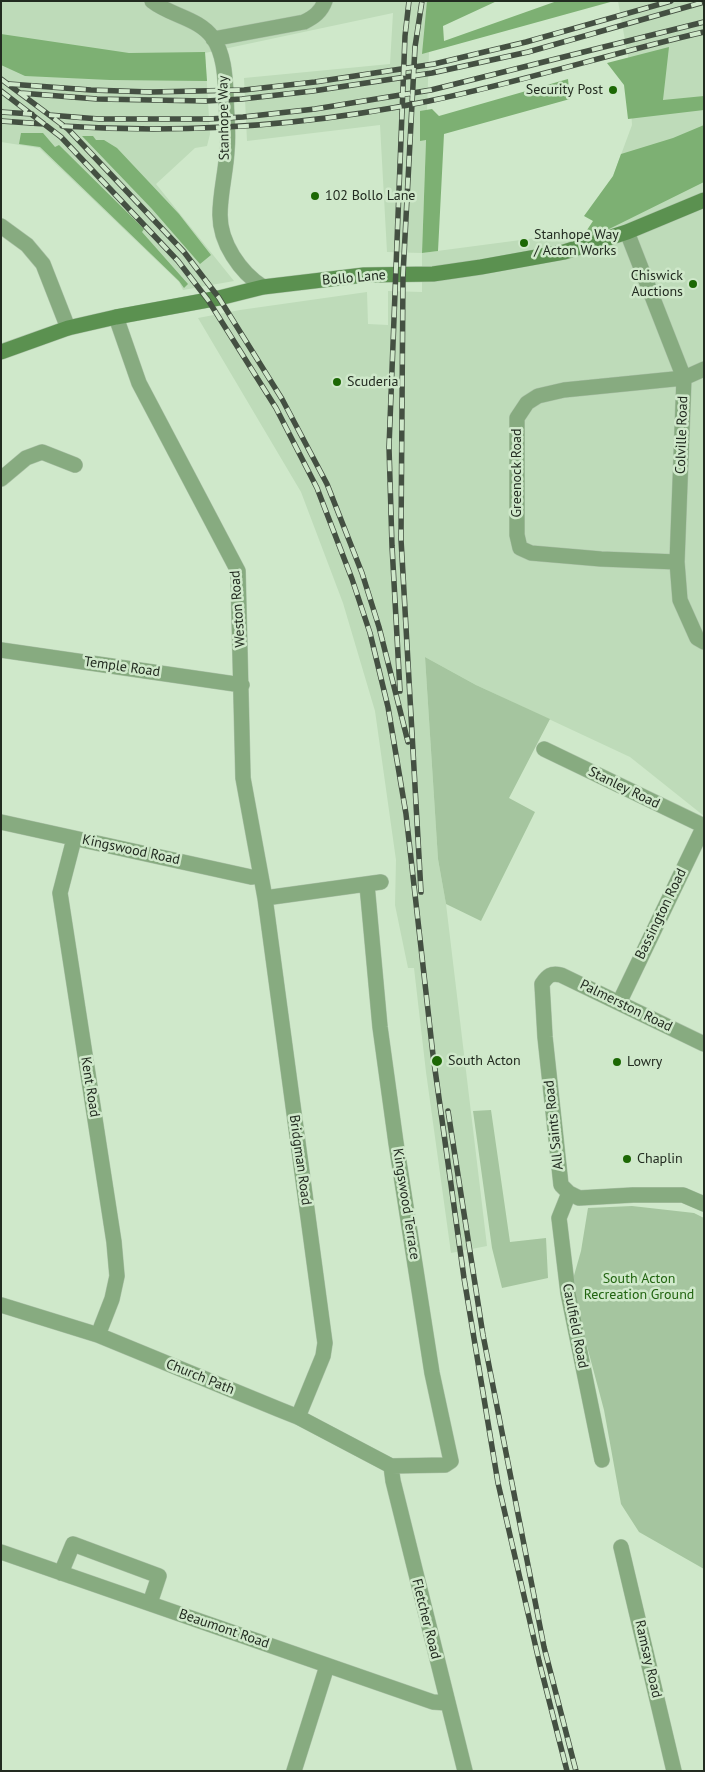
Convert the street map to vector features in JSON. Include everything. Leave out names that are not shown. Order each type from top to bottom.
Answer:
[{"type":"street","name":"Stanhope Way","points":[[152,1],[160,8],[193,22],[205,30],[213,39],[220,53],[225,81],[228,148],[220,215],[223,236],[244,271],[263,286]]},
{"type":"street","points":[[213,39],[304,22],[314,16],[326,1]]},
{"type":"street","name":"Bollo Lane","points":[[1,352],[68,328],[219,298],[263,286],[364,275],[433,274],[481,268],[564,252],[627,232],[704,200]]},
{"type":"street","points":[[1,226],[26,245],[43,264],[68,328]]},
{"type":"street","name":"Colville Road","points":[[627,232],[684,378],[677,562],[680,600],[697,638],[704,642]]},
{"type":"street","name":"Weston Road","points":[[116,317],[139,383],[238,571],[243,778],[260,876],[266,898]]},
{"type":"street","points":[[684,378],[704,370]]},
{"type":"street","name":"Greenock Road","points":[[677,562],[551,555],[531,553],[520,548],[517,536],[517,418],[527,404],[538,396],[564,390],[684,378]]},
{"type":"street","points":[[1,479],[26,458],[42,452],[75,465]]},
{"type":"street","name":"Temple Road","points":[[1,650],[242,685]]},
{"type":"street","name":"Stanley Road","points":[[544,749],[704,826]]},
{"type":"street","name":"Kingswood Road","points":[[1,822],[251,877],[260,876]]},
{"type":"street","name":"Bassington Road","points":[[619,1003],[704,826]]},
{"type":"street","name":"Kent Road","points":[[74,839],[60,893],[114,1242],[117,1276],[112,1299],[98,1335]]},
{"type":"street","name":"Kingswood Terrace","points":[[266,898],[374,884],[380,1027],[432,1374],[451,1461],[445,1465],[391,1466]]},
{"type":"street","name":"Bridgman Road","points":[[266,898],[325,1343],[323,1356],[298,1418]]},
{"type":"street","name":"Palmerston Road","points":[[547,976],[553,973],[561,975],[704,1044]]},
{"type":"street","name":"All Saints Road","points":[[547,976],[542,984],[545,1037],[561,1185],[569,1193]]},
{"type":"street","points":[[569,1193],[579,1198],[683,1195],[702,1199]]},
{"type":"street","name":"Caulfield Road","points":[[569,1193],[559,1218],[568,1294],[602,1460]]},
{"type":"street","name":"Church Path","points":[[1,1305],[98,1335],[298,1418],[391,1466]]},
{"type":"street","name":"Fletcher Road","points":[[391,1466],[395,1490],[464,1771]]},
{"type":"street","points":[[62,1573],[73,1544],[159,1576],[150,1603]]},
{"type":"street","name":"Ramsay Road","points":[[622,1547],[674,1771]]},
{"type":"street","name":"Beaumont Road","points":[[1,1552],[433,1702],[447,1703]]},
{"type":"street","points":[[294,1771],[327,1666]]},
{"type":"shaded area","points":[[1,1],[435,1],[429,53],[422,253],[387,252],[380,125],[247,141],[244,78],[390,64],[393,13],[205,53],[210,134],[207,146],[195,148],[156,184],[234,281],[183,290],[179,282],[39,148],[1,142]]},
{"type":"shaded area","points":[[618,1],[704,1],[704,816],[630,757],[476,685],[425,657],[438,859],[446,904],[487,1246],[451,1253],[414,968],[408,968],[395,905],[396,860],[375,711],[343,603],[301,492],[198,318],[240,310],[367,292],[368,324],[388,325],[388,291],[422,292],[422,253],[589,231],[599,214],[632,125],[628,57]]},
{"type":"green space","points":[[427,1],[497,1],[443,26],[444,41],[557,1],[614,1],[422,54]]},
{"type":"green space","points":[[1,34],[129,53],[205,52],[207,81],[110,80],[25,76],[1,65]]},
{"type":"green space","points":[[669,47],[663,100],[704,96],[704,110],[628,119],[624,85],[607,63]]},
{"type":"green space","points":[[568,79],[570,99],[444,134],[438,251],[422,253],[426,140],[420,141],[420,111],[432,109],[439,116]]},
{"type":"green space","points":[[704,125],[704,182],[595,236],[585,233],[593,221],[584,216],[613,176],[621,154],[673,138]]},
{"type":"green space","points":[[21,133],[43,133],[55,147],[59,145],[144,229],[142,232],[188,284],[184,288],[179,281],[40,147],[19,144]]},
{"type":"green space","points":[[82,136],[93,136],[96,140],[104,140],[117,148],[179,214],[211,255],[200,264],[152,209]]},
{"type":"green space","points":[[425,657],[476,685],[550,719],[509,798],[535,812],[481,921],[446,904],[438,859]]},
{"type":"green space","points":[[491,1110],[510,1242],[546,1238],[548,1278],[502,1288],[492,1248],[473,1111]]},
{"type":"green space","name":"South Acton Recreation Ground","points":[[632,1206],[694,1213],[704,1218],[704,1569],[639,1532],[621,1504],[604,1410],[571,1286],[581,1251],[588,1208]]},
{"type":"railway","points":[[400,691],[389,447],[405,36],[409,1]]},
{"type":"railway","points":[[421,892],[401,539],[403,275],[415,47],[422,1]]},
{"type":"railway","points":[[9,84],[151,92],[244,90],[315,82],[434,64],[526,42],[671,1]]},
{"type":"railway","points":[[20,93],[97,99],[206,101],[313,91],[432,73],[528,52],[704,2]]},
{"type":"railway","points":[[49,115],[99,119],[209,119],[315,109],[431,90],[704,22]]},
{"type":"railway","points":[[62,126],[155,129],[201,128],[247,126],[338,117],[383,110],[464,93],[704,32]]},
{"type":"railway","points":[[1,79],[68,129],[184,252],[219,298],[282,399],[327,484],[362,573],[379,627],[408,742]]},
{"type":"railway","points":[[1,91],[61,137],[178,261],[208,300],[276,408],[317,488],[352,579],[370,633],[388,707],[406,814],[433,1055],[464,1278],[498,1483],[539,1661],[567,1771]]},
{"type":"railway","points":[[1,112],[32,114]]},
{"type":"railway","points":[[1,121],[44,124]]},
{"type":"railway","points":[[448,1111],[483,1335],[544,1647],[576,1771]]},
{"type":"place","name":"Security Post","points":[[613,90]]},
{"type":"place","name":"102 Bollo Lane","points":[[315,196]]},
{"type":"place","name":"Stanhope Way / Acton Works","points":[[524,243]]},
{"type":"place","name":"Chiswick Auctions","points":[[693,284]]},
{"type":"place","name":"Scuderia","points":[[337,382]]},
{"type":"place","name":"South Acton","points":[[437,1061]]},
{"type":"place","name":"Lowry","points":[[617,1062]]},
{"type":"place","name":"Chaplin","points":[[627,1159]]}]
